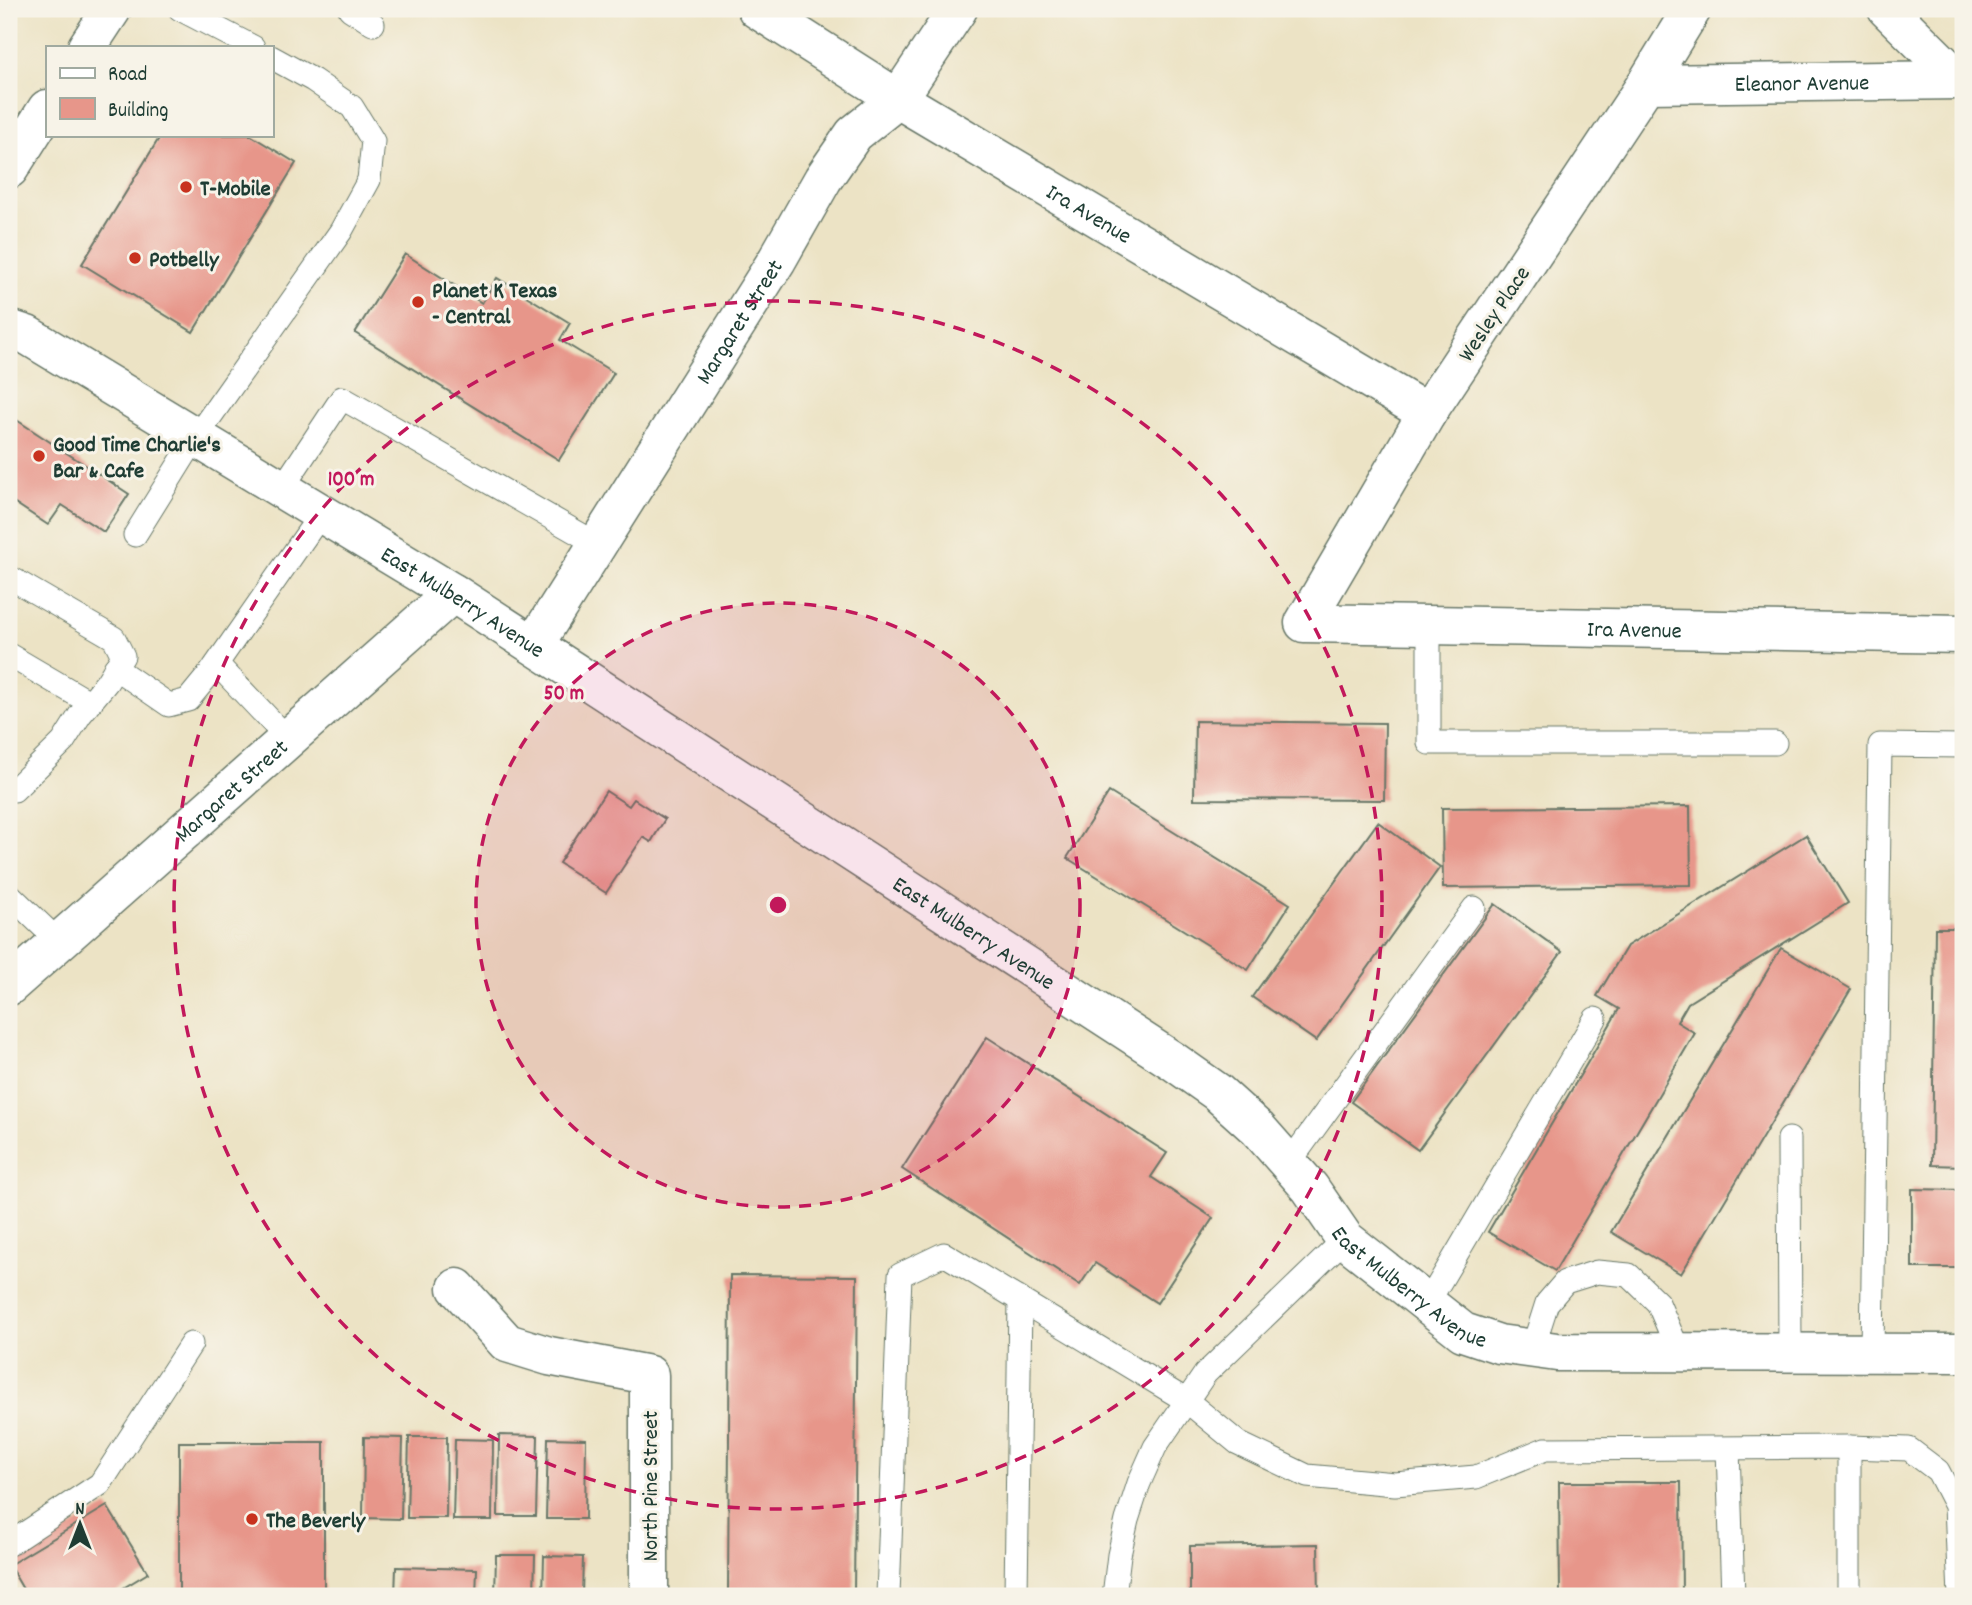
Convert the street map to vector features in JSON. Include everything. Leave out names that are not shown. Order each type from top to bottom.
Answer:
[{"type":"street","points":[[89,46],[112,9]]},
{"type":"street","name":"Ira Avenue","points":[[757,9],[898,99],[1427,412]]},
{"type":"street","name":"Margaret Street","points":[[534,645],[777,260],[823,179],[854,134],[898,99],[958,9]]},
{"type":"street","name":"Wesley Place","points":[[1304,624],[1427,412],[1646,84],[1692,9]]},
{"type":"street","name":"Eleanor Avenue","points":[[1887,9],[1961,80]]},
{"type":"street","name":"Eleanor Avenue","points":[[1646,84],[1961,80]]},
{"type":"street","points":[[9,169],[46,111]]},
{"type":"street","name":"East Mulberry Avenue","points":[[9,329],[27,335],[453,593],[1173,1061],[1238,1110],[1258,1129],[1310,1188],[1345,1239],[1463,1332],[1499,1344],[1532,1350],[1963,1353]]},
{"type":"street","name":"Margaret Street","points":[[9,986],[453,593]]},
{"type":"street","name":"Ira Avenue","points":[[1304,624],[1963,634]]},
{"type":"street","name":"North Pine Street","points":[[457,1288],[507,1343],[549,1356],[649,1375],[649,1596]]},
{"type":"lane","points":[[180,9],[251,46]]},
{"type":"lane","points":[[350,9],[373,24]]},
{"type":"lane","points":[[135,535],[196,437],[341,231],[369,180],[373,141],[352,107],[313,80],[273,58]]},
{"type":"lane","points":[[281,489],[342,398],[597,544]]},
{"type":"lane","points":[[115,668],[169,705],[188,700],[217,664],[321,514]]},
{"type":"lane","points":[[9,577],[114,638],[122,656],[63,742],[10,792]]},
{"type":"lane","points":[[1429,625],[1429,743],[1774,743]]},
{"type":"lane","points":[[9,655],[89,702]]},
{"type":"lane","points":[[217,664],[288,739]]},
{"type":"lane","points":[[1872,1353],[1880,745],[1963,746]]},
{"type":"lane","points":[[9,894],[59,942]]},
{"type":"lane","points":[[1289,1163],[1474,908]]},
{"type":"lane","points":[[1427,1304],[1595,1019]]},
{"type":"lane","points":[[1789,1139],[1790,1353]]},
{"type":"lane","points":[[1114,1596],[1119,1555],[1139,1483],[1156,1447],[1205,1374],[1345,1239]]},
{"type":"lane","points":[[888,1596],[900,1275],[944,1254],[1186,1401],[1238,1443],[1307,1476],[1395,1484],[1476,1478],[1545,1449],[1909,1449],[1938,1471],[1956,1506],[1960,1596]]},
{"type":"lane","points":[[1532,1350],[1547,1303],[1565,1282],[1597,1272],[1629,1275],[1658,1303],[1679,1352]]},
{"type":"lane","points":[[1016,1596],[1020,1299]]},
{"type":"lane","points":[[9,1544],[100,1484],[191,1344]]},
{"type":"lane","points":[[1849,1447],[1849,1596]]},
{"type":"lane","points":[[1728,1449],[1733,1596]]},
{"type":"building","points":[[160,136],[252,136],[296,163],[193,332],[82,264]]},
{"type":"building","points":[[405,254],[482,303],[497,278],[570,323],[560,340],[614,373],[559,460],[355,333]]},
{"type":"building","name":"Good Time Charlie's Bar & Cafe","points":[[9,415],[129,494],[104,532],[62,505],[48,525],[9,499]]},
{"type":"building","points":[[1195,721],[1385,723],[1384,800],[1194,799]]},
{"type":"building","points":[[606,791],[629,806],[634,799],[665,819],[651,842],[643,837],[606,893],[559,863]]},
{"type":"building","points":[[1109,792],[1290,904],[1248,970],[1067,858]]},
{"type":"building","points":[[1690,806],[1691,885],[1443,888],[1442,808]]},
{"type":"building","points":[[1378,822],[1440,867],[1316,1041],[1252,997]]},
{"type":"building","points":[[1806,835],[1848,903],[1688,1003],[1677,1022],[1695,1033],[1555,1271],[1488,1232],[1619,1009],[1597,996],[1627,946]]},
{"type":"building","points":[[1495,904],[1562,952],[1418,1150],[1351,1102]]},
{"type":"building","points":[[1935,928],[1963,928],[1963,1166],[1932,1165]]},
{"type":"building","points":[[1781,948],[1851,989],[1681,1274],[1611,1232]]},
{"type":"building","points":[[987,1037],[1167,1153],[1151,1177],[1213,1218],[1157,1303],[1095,1263],[1080,1285],[902,1169]]},
{"type":"building","points":[[1912,1189],[1963,1190],[1963,1268],[1912,1268]]},
{"type":"building","points":[[730,1275],[857,1276],[854,1595],[728,1595]]},
{"type":"building","points":[[499,1435],[538,1436],[536,1516],[498,1516]]},
{"type":"building","points":[[364,1437],[403,1438],[401,1519],[363,1518]]},
{"type":"building","points":[[409,1437],[447,1437],[446,1518],[407,1518]]},
{"type":"building","points":[[548,1438],[586,1439],[585,1519],[546,1519]]},
{"type":"building","points":[[455,1439],[493,1440],[492,1520],[453,1520]]},
{"type":"building","name":"The Beverly","points":[[179,1442],[324,1442],[324,1596],[179,1596]]},
{"type":"building","points":[[1559,1482],[1681,1482],[1682,1596],[1560,1596]]},
{"type":"building","points":[[107,1506],[148,1573],[110,1596],[27,1596],[9,1565]]},
{"type":"building","points":[[1318,1544],[1319,1596],[1190,1596],[1190,1546]]},
{"type":"building","points":[[496,1555],[535,1555],[534,1596],[495,1596]]},
{"type":"building","points":[[544,1556],[583,1557],[582,1596],[543,1596]]},
{"type":"building","points":[[396,1567],[477,1569],[476,1596],[395,1596]]},
{"type":"place","name":"T-Mobile","points":[[186,187]]},
{"type":"place","name":"Potbelly","points":[[135,258]]},
{"type":"place","name":"Planet K Texas - Central","points":[[418,302]]},
{"type":"place","name":"Good Time Charlie's Bar & Cafe","points":[[39,456]]},
{"type":"place","name":"The Beverly","points":[[252,1519]]}]
